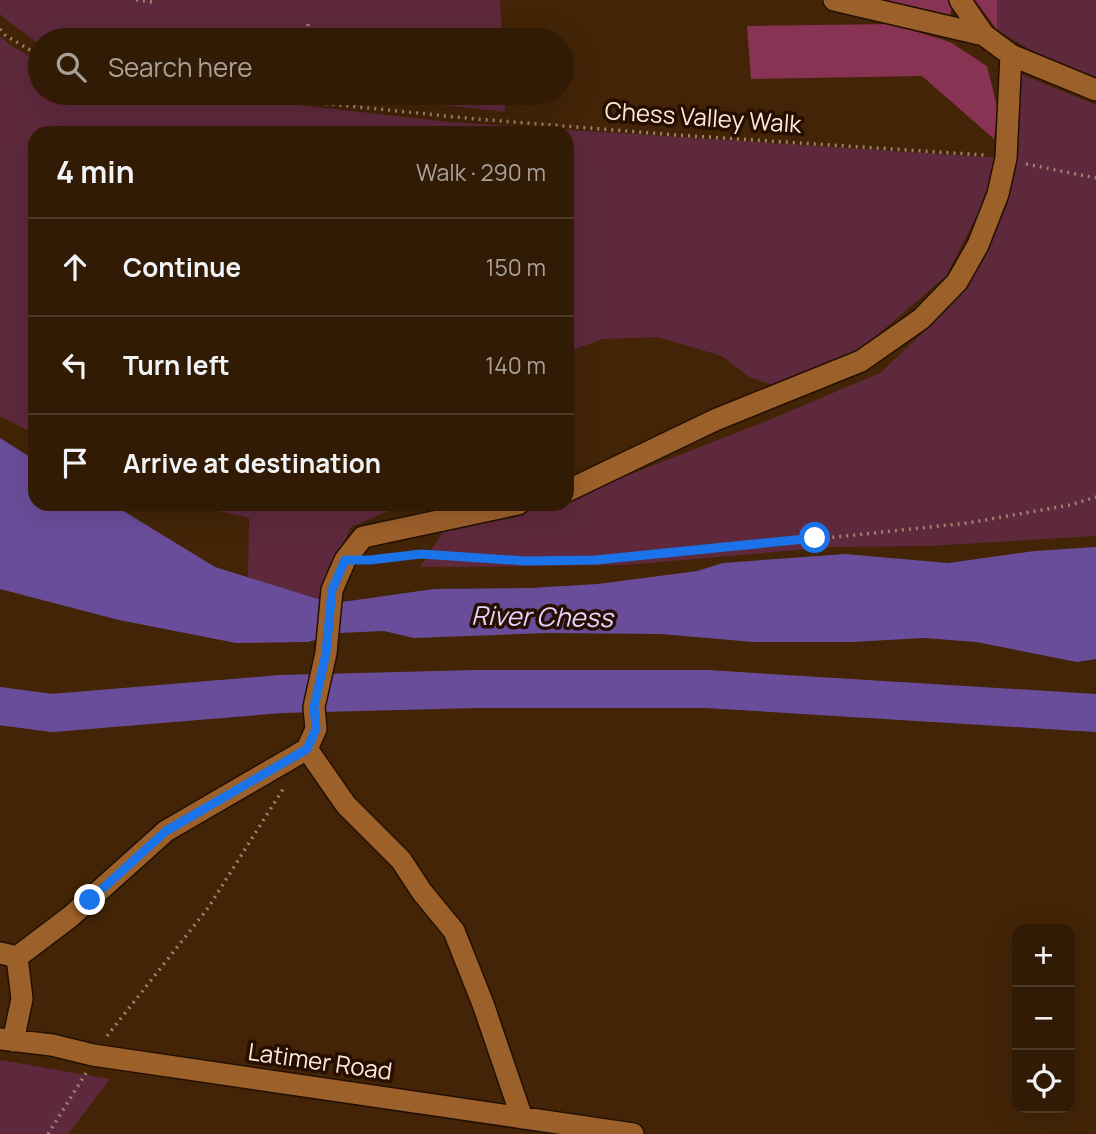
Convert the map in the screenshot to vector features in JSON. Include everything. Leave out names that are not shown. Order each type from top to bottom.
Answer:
[{"type":"street","points":[[834,0],[984,34]]},
{"type":"street","points":[[960,0],[984,34],[1012,55],[1096,90]]},
{"type":"street","points":[[574,488],[715,420],[861,362],[921,319],[957,282],[978,245],[998,194],[1006,158],[1012,55]]},
{"type":"street","points":[[6,1040],[22,999],[8,955],[70,917],[166,831],[307,749],[316,729],[314,707],[326,653],[332,590],[345,560],[363,537],[484,511]]},
{"type":"street","points":[[307,749],[346,805],[401,860],[422,892],[454,931],[483,1004],[522,1118]]},
{"type":"street","name":"Latimer Road","points":[[6,1040],[633,1134]]},
{"type":"path","points":[[136,0],[152,2]]},
{"type":"path","points":[[308,23],[308,28]]},
{"type":"path","points":[[0,29],[5,35],[28,48]]},
{"type":"path","name":"Chess Valley Walk","points":[[342,105],[574,126]]},
{"type":"path","name":"Chess Valley Walk","points":[[574,126],[999,156],[1096,177]]},
{"type":"path","points":[[345,560],[421,554],[525,561],[634,557],[968,523],[1070,505],[1096,497]]},
{"type":"path","points":[[103,1042],[208,908],[288,782]]},
{"type":"path","points":[[48,1134],[89,1068]]},
{"type":"shaded area","points":[[0,0],[500,0],[501,28],[28,28],[28,36],[0,14]]},
{"type":"shaded area","points":[[884,0],[948,0],[952,6],[950,15]]},
{"type":"shaded area","points":[[975,0],[997,0],[997,30]]},
{"type":"shaded area","points":[[997,0],[1096,0],[1096,79],[1042,57],[997,30]]},
{"type":"shaded area","points":[[892,24],[950,42],[987,66],[998,110],[994,139],[922,76],[751,79],[747,26]]},
{"type":"shaded area","points":[[0,36],[28,55],[28,105],[299,105],[511,126],[28,126],[28,430],[0,416]]},
{"type":"shaded area","points":[[1018,73],[1096,105],[1096,536],[928,546],[832,547],[626,565],[420,567],[446,527],[517,511],[574,511],[574,496],[769,420],[880,373],[945,312],[997,226],[1016,143]]},
{"type":"shaded area","points":[[443,105],[505,105],[505,112]]},
{"type":"shaded area","points":[[574,130],[999,158],[987,196],[946,276],[859,351],[775,386],[749,377],[722,356],[657,337],[603,339],[574,349]]},
{"type":"shaded area","points":[[218,511],[389,511],[351,527],[318,599],[248,577],[249,518]]},
{"type":"shaded area","points":[[0,1060],[110,1079],[68,1134],[0,1134]]},
{"type":"water","points":[[0,438],[28,456],[28,511],[123,511],[215,567],[318,599],[342,602],[434,589],[598,584],[697,571],[723,563],[845,554],[948,563],[1035,551],[1096,547],[1096,659],[1077,662],[976,642],[924,638],[852,642],[753,642],[661,634],[547,633],[414,638],[384,631],[339,633],[308,642],[236,643],[119,620],[0,589]]},
{"type":"waterway","name":"River Chess","points":[[0,706],[52,713],[281,694],[477,689],[706,689],[1096,713]]},
{"type":"route","points":[[90,900],[166,831],[307,749],[316,729],[314,707],[326,653],[332,590],[345,560],[421,554],[525,561],[596,560],[815,538]]}]
